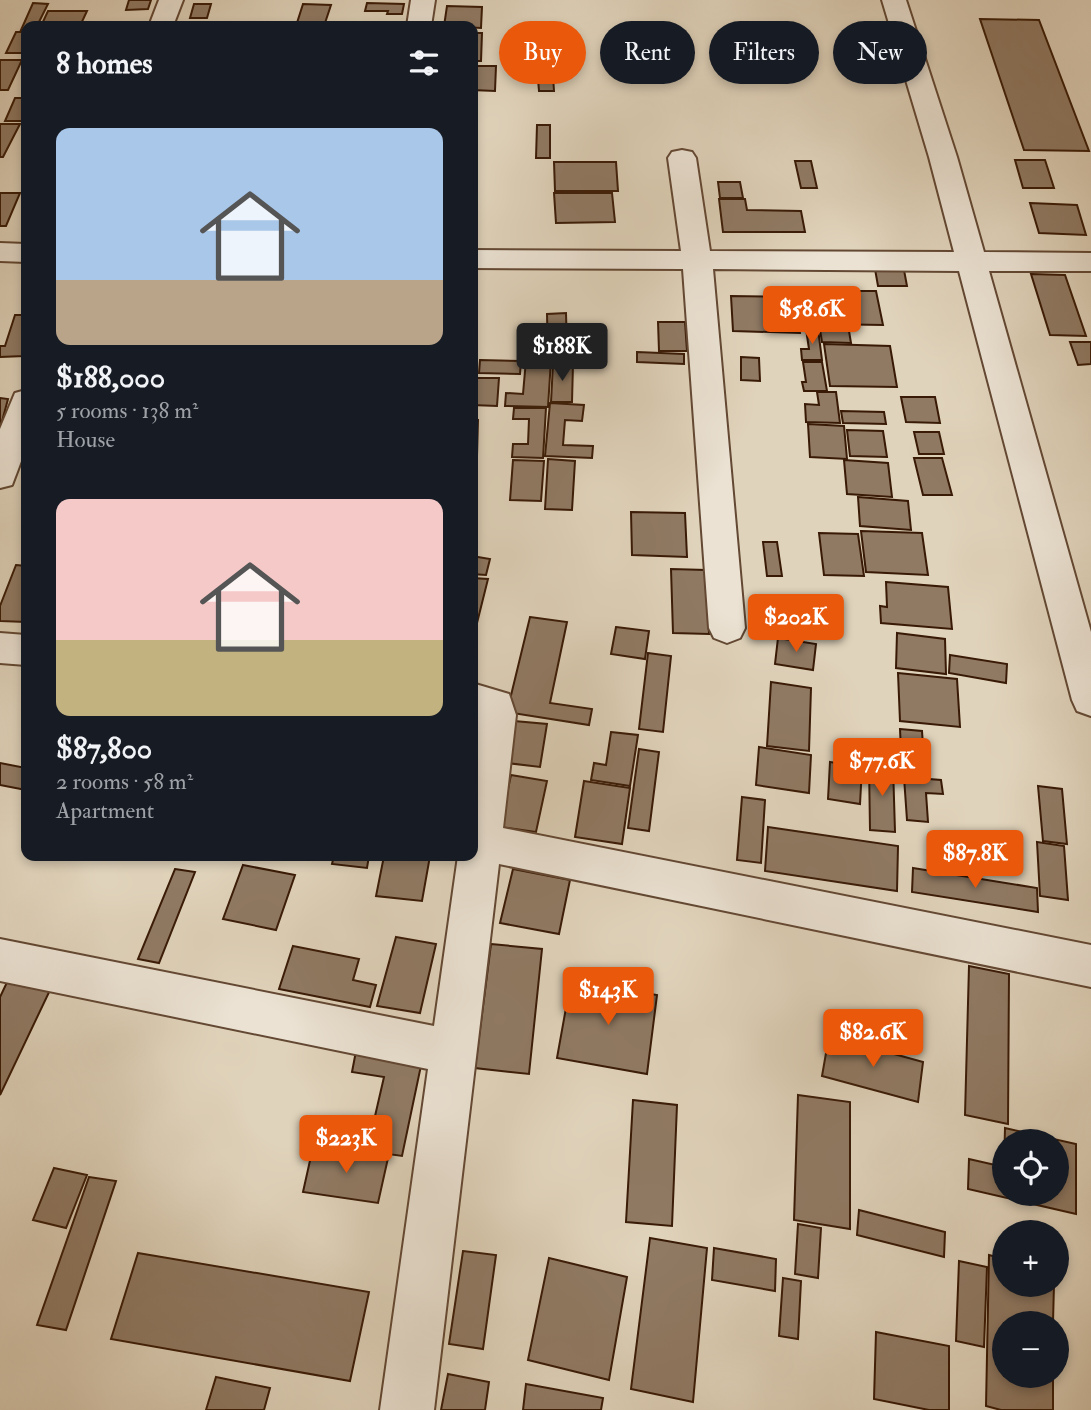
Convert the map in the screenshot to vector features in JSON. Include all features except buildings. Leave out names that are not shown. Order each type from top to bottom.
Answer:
[{"type":"street","points":[[164,21],[171,0]]},
{"type":"street","points":[[420,21],[423,0]]},
{"type":"street","points":[[894,0],[943,157],[1091,700]]},
{"type":"street","points":[[682,159],[697,260],[727,628]]},
{"type":"street","points":[[0,252],[21,253]]},
{"type":"street","points":[[478,259],[1091,262]]},
{"type":"street","points":[[0,476],[21,415]]},
{"type":"street","points":[[0,648],[21,650]]},
{"type":"street","points":[[407,1410],[497,715],[495,705],[478,701]]},
{"type":"street","points":[[482,842],[1091,966]]},
{"type":"street","points":[[0,960],[454,1052]]}]
